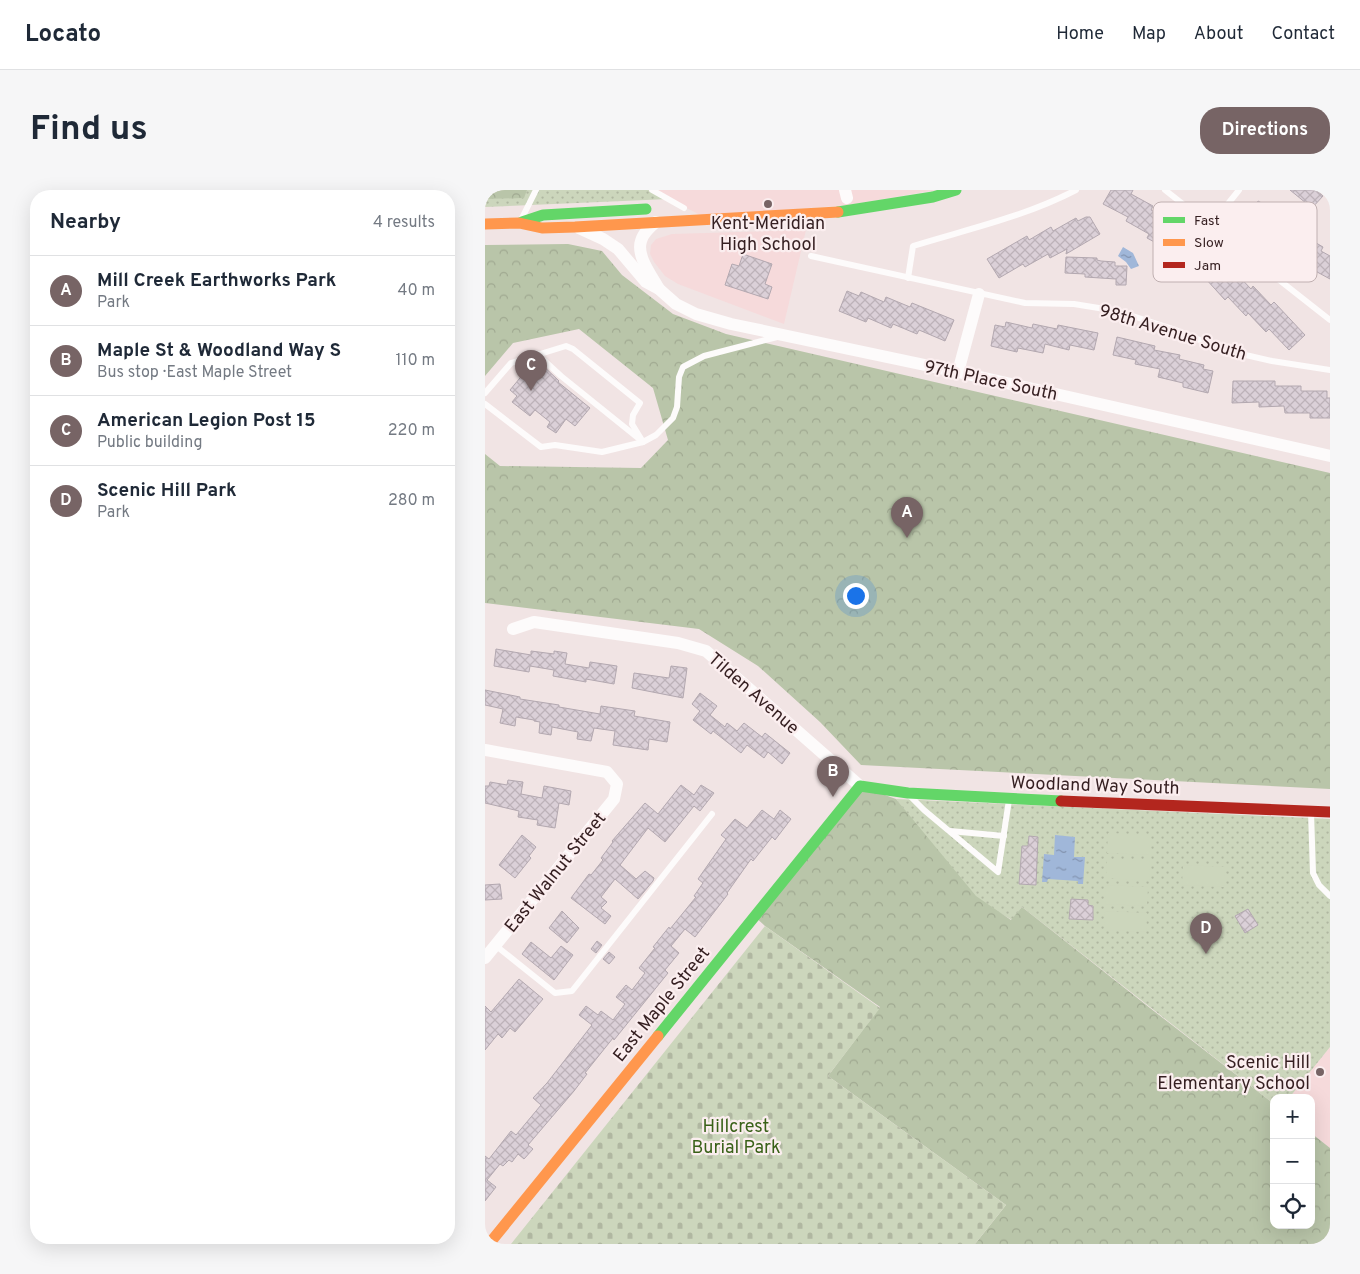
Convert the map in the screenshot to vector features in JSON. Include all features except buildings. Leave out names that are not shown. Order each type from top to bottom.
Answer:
[{"type":"street","points":[[519,223],[543,215],[848,211],[924,198],[956,190]]},
{"type":"street","points":[[871,195],[886,193]]},
{"type":"street","points":[[485,224],[519,223],[542,228],[575,227],[684,208],[699,208]]},
{"type":"street","name":"97th Place South","points":[[659,213],[645,233],[640,248],[646,266],[659,289]]},
{"type":"street","name":"97th Place South","points":[[575,227],[603,239],[618,249],[646,282],[659,289],[676,304],[696,314],[1330,456]]},
{"type":"street","points":[[958,372],[979,294]]},
{"type":"street","name":"Tilden Avenue","points":[[513,629],[534,622],[678,643],[707,651],[859,786]]},
{"type":"street","name":"East Walnut Street","points":[[485,750],[607,772],[617,784],[614,799],[485,958]]},
{"type":"street","name":"Woodland Way South","points":[[859,786],[907,793],[1009,799],[1330,812]]},
{"type":"street","name":"East Maple Street","points":[[489,1244],[859,786]]},
{"type":"lane","points":[[519,223],[537,190]]},
{"type":"lane","points":[[652,190],[684,208]]},
{"type":"lane","points":[[908,278],[913,246],[1005,219],[1057,200],[1076,190]]},
{"type":"lane","points":[[1165,190],[1180,202]]},
{"type":"lane","points":[[1229,202],[1239,190]]},
{"type":"lane","name":"98th Avenue South","points":[[811,256],[1025,303],[1074,304],[1117,311],[1173,329],[1223,350],[1272,361],[1330,370]]},
{"type":"lane","points":[[1281,282],[1330,320]]},
{"type":"lane","points":[[485,404],[541,447],[555,445],[602,452],[643,442],[656,435],[673,418],[677,407],[679,377],[683,367],[704,356],[783,335]]},
{"type":"lane","points":[[485,394],[511,363],[566,346],[573,349],[640,403],[633,415],[632,424],[643,442]]},
{"type":"lane","points":[[537,354],[561,376],[643,442]]},
{"type":"lane","points":[[907,793],[998,872],[1009,799]]},
{"type":"lane","points":[[1311,811],[1313,873],[1319,885],[1330,896]]},
{"type":"lane","points":[[495,945],[555,993],[572,991],[712,814]]},
{"type":"lane","points":[[950,831],[1004,836]]},
{"type":"shaded area","name":"Kent-Meridian High School","points":[[652,190],[936,190],[848,205],[702,216]]},
{"type":"shaded area","points":[[806,230],[784,324],[678,284],[665,276],[650,254],[651,245],[656,239],[672,234]]},
{"type":"shaded area","name":"Scenic Hill Elementary School","points":[[1330,1047],[1330,1148],[1315,1136],[1315,1094],[1292,1094]]},
{"type":"green space","points":[[485,190],[652,190],[669,199],[485,207]]},
{"type":"green space","points":[[485,190],[527,190],[524,198],[485,199]]},
{"type":"green space","points":[[568,244],[602,251],[622,275],[673,314],[726,334],[1330,473],[1330,789],[861,765],[820,722],[758,666],[699,629],[485,603],[485,454],[500,466],[641,468],[668,440],[653,388],[579,329],[513,343],[485,376],[485,245]]},
{"type":"green space","points":[[860,786],[896,799],[976,896],[1011,920],[1022,907],[1270,1101],[1270,1229],[1315,1229],[1315,1136],[1330,1148],[1330,1244],[975,1244],[1006,1205],[828,1076],[880,1007],[765,926],[754,916]]},
{"type":"green space","points":[[896,799],[1330,819],[1330,1047],[1292,1094],[1270,1094],[1270,1101],[1022,907],[1012,920],[972,897]]},
{"type":"green space","points":[[1108,833],[1151,835],[1149,855],[1107,853]]},
{"type":"green space","points":[[1107,859],[1150,861],[1149,881],[1106,878]]},
{"type":"green space","points":[[1183,865],[1225,867],[1224,887],[1182,885]]},
{"type":"green space","points":[[1106,885],[1148,887],[1147,906],[1105,904]]},
{"type":"green space","points":[[1105,911],[1147,913],[1146,932],[1104,930]]},
{"type":"green space","name":"Hillcrest Burial Park","points":[[765,926],[880,1008],[828,1076],[1006,1205],[975,1244],[511,1244]]},
{"type":"water","points":[[1123,247],[1133,253],[1139,266],[1131,269],[1118,256]]},
{"type":"water","points":[[1055,835],[1075,837],[1074,857],[1085,857],[1083,884],[1078,884],[1078,881],[1048,879],[1047,882],[1042,882],[1044,854],[1054,855]]},
{"type":"traffic: fast","points":[[838,212],[933,197],[956,190]]},
{"type":"traffic: fast","points":[[522,222],[543,215],[646,209]]},
{"type":"traffic: fast","points":[[658,1036],[860,786],[908,793],[1061,801]]},
{"type":"traffic: slow","points":[[485,224],[519,223],[542,228],[575,227],[838,212]]},
{"type":"traffic: slow","points":[[489,1244],[658,1036]]},
{"type":"traffic: jam","points":[[1061,801],[1330,812]]},
{"type":"place","name":"Kent-Meridian High School","points":[[768,204]]},
{"type":"place","name":"American Legion Post 15","points":[[531,391]]},
{"type":"place","name":"Mill Creek Earthworks Park","points":[[907,538]]},
{"type":"place","name":"Maple St & Woodland Way S","points":[[833,797]]},
{"type":"place","name":"Scenic Hill Park","points":[[1206,954]]},
{"type":"place","name":"Scenic Hill Elementary School","points":[[1320,1072]]}]
